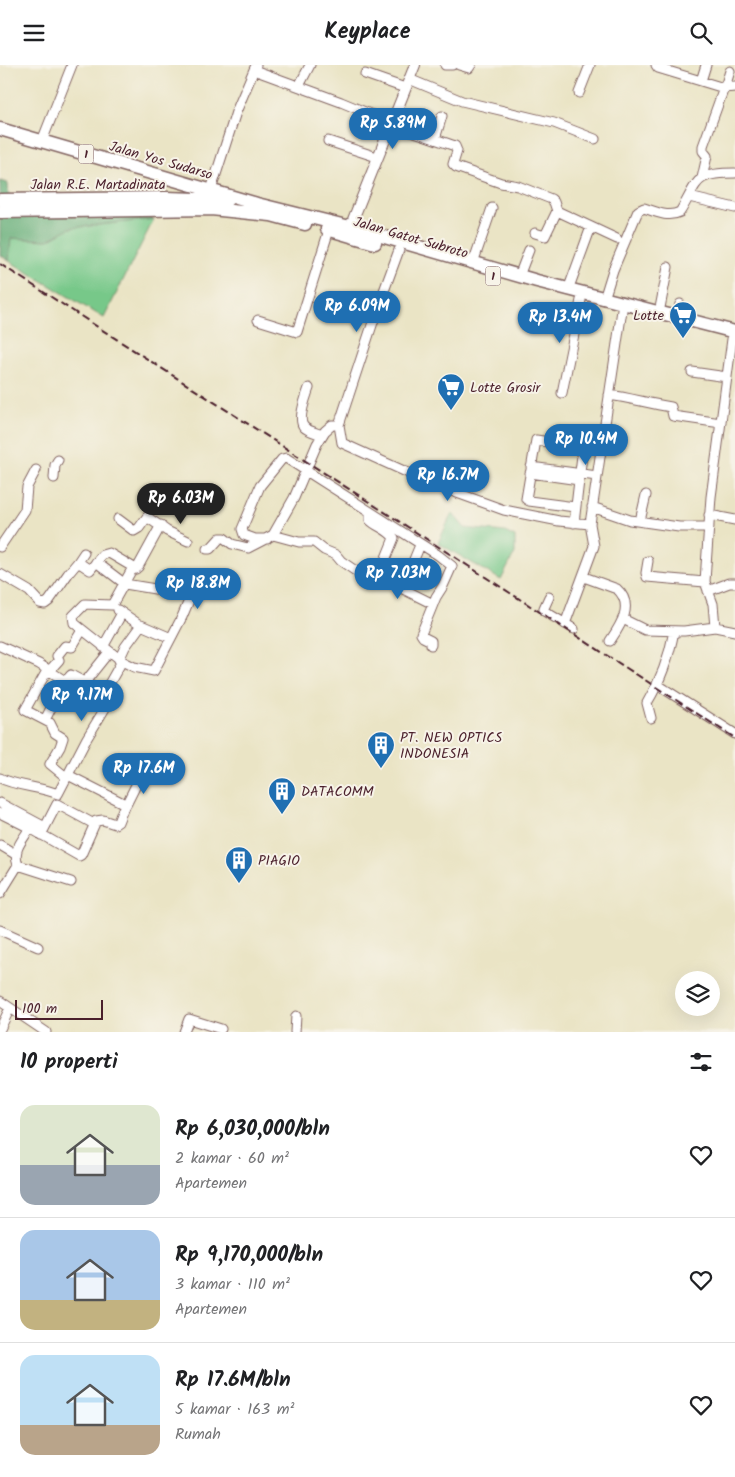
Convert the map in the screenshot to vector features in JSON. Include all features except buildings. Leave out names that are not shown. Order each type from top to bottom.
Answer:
[{"type":"highway","name":"Jalan Yos Sudarso","points":[[0,129],[211,190],[254,208]]},
{"type":"highway","points":[[166,198],[176,191],[172,179]]},
{"type":"highway","name":"Jalan R.E. Martadinata","points":[[0,200],[212,199],[254,208]]},
{"type":"highway","name":"Jalan Gatot Subroto","points":[[254,208],[289,210],[568,290],[677,318],[734,337]]},
{"type":"highway","name":"Jalan Gatot Subroto","points":[[254,208],[271,215],[581,300],[734,337]]},
{"type":"highway","name":"Jalan R.E. Martadinata","points":[[0,212],[254,208]]},
{"type":"main road","points":[[350,227],[414,65]]},
{"type":"street","points":[[42,141],[72,65]]},
{"type":"street","points":[[299,86],[310,65]]},
{"type":"street","points":[[445,65],[452,65]]},
{"type":"street","points":[[459,65],[469,68],[472,65]]},
{"type":"street","points":[[579,93],[590,65]]},
{"type":"street","points":[[656,65],[658,69],[728,87]]},
{"type":"street","points":[[701,81],[706,65]]},
{"type":"street","points":[[211,190],[239,104],[255,67],[391,123],[456,147],[454,165],[551,199],[557,211],[545,236],[535,233]]},
{"type":"street","points":[[702,178],[706,156],[703,147],[728,87],[730,71]]},
{"type":"street","points":[[365,74],[407,83],[462,101],[554,123],[595,139]]},
{"type":"street","points":[[435,139],[442,116]]},
{"type":"street","points":[[328,141],[377,157]]},
{"type":"street","points":[[604,299],[613,270],[638,211],[644,208],[675,215],[680,212],[696,183],[702,178],[714,173],[735,173]]},
{"type":"street","points":[[689,197],[735,208]]},
{"type":"street","points":[[473,263],[492,209]]},
{"type":"street","points":[[557,211],[617,239]]},
{"type":"street","points":[[568,290],[592,227]]},
{"type":"street","points":[[258,320],[296,332],[298,330],[329,230]]},
{"type":"street","points":[[399,250],[339,425],[344,444],[435,485],[509,512],[590,524]]},
{"type":"street","points":[[519,276],[529,250]]},
{"type":"street","points":[[659,313],[668,267]]},
{"type":"street","points":[[562,393],[581,300]]},
{"type":"street","points":[[677,318],[680,305]]},
{"type":"street","points":[[337,310],[344,308],[375,316]]},
{"type":"street","points":[[549,597],[544,611],[570,626],[594,547],[590,524],[592,507],[622,310]]},
{"type":"street","points":[[715,627],[713,603],[707,586],[709,527],[727,377],[734,337]]},
{"type":"street","points":[[692,373],[727,377]]},
{"type":"street","points":[[309,389],[302,410],[303,425],[322,435]]},
{"type":"street","points":[[609,395],[631,398],[648,404],[672,407],[673,416],[721,423]]},
{"type":"street","points":[[206,549],[210,549],[220,538],[232,544],[248,548],[270,537],[294,498],[322,435],[332,425],[339,425]]},
{"type":"street","points":[[574,523],[582,447],[536,441],[530,470],[527,501],[575,507]]},
{"type":"street","points":[[370,512],[370,520],[394,537],[379,575],[364,575],[352,569],[336,555],[324,550],[315,542],[299,543],[270,537],[249,537],[242,531],[260,486],[271,470],[284,458],[305,470],[438,555],[452,566],[433,604],[421,635],[431,641],[431,645]]},
{"type":"street","points":[[54,478],[55,465],[58,460]]},
{"type":"street","points":[[0,547],[25,510],[28,487],[36,470]]},
{"type":"street","points":[[530,470],[579,477],[597,476]]},
{"type":"street","points":[[640,521],[646,495]]},
{"type":"street","points":[[592,507],[626,519],[679,527],[709,527]]},
{"type":"street","points":[[710,515],[735,519]]},
{"type":"street","points":[[118,519],[134,531],[140,528],[147,517],[170,533],[188,541]]},
{"type":"street","points":[[112,605],[131,571],[136,569],[161,525]]},
{"type":"street","points":[[420,545],[403,589],[433,604]]},
{"type":"street","points":[[0,575],[28,591],[40,603],[45,604],[84,553]]},
{"type":"street","points":[[78,563],[90,570],[102,555],[109,553],[136,569]]},
{"type":"street","points":[[648,561],[647,577],[707,586],[735,583]]},
{"type":"street","points":[[96,563],[125,584],[191,595]]},
{"type":"street","points":[[384,563],[404,574],[408,574]]},
{"type":"street","points":[[584,577],[619,591],[627,607],[623,619],[610,641]]},
{"type":"street","points":[[171,637],[140,625],[112,605],[87,604],[75,614],[73,620],[76,626],[120,660],[134,667],[154,671],[171,637],[196,584]]},
{"type":"street","points":[[85,682],[106,649],[122,613]]},
{"type":"street","points":[[623,619],[642,630],[674,631],[715,627],[735,631]]},
{"type":"street","points":[[105,693],[125,647],[140,625]]},
{"type":"street","points":[[82,630],[72,647],[63,647],[57,656],[59,660],[49,670],[25,710],[45,720],[51,725],[56,734],[63,738],[50,764],[67,776],[126,805]]},
{"type":"street","points":[[651,718],[647,703],[658,685],[668,657],[674,631]]},
{"type":"street","points":[[0,645],[49,670],[65,681]]},
{"type":"street","points":[[0,778],[58,794],[88,734],[107,705],[105,693],[72,675],[65,681],[45,720]]},
{"type":"street","points":[[658,685],[735,734]]},
{"type":"street","points":[[0,803],[80,855],[94,824],[99,819],[116,824],[142,773]]},
{"type":"street","points":[[43,831],[57,804],[94,824]]},
{"type":"street","points":[[0,813],[30,828],[43,831]]},
{"type":"street","points":[[15,854],[30,828]]},
{"type":"street","points":[[0,845],[15,854],[18,865],[0,894]]},
{"type":"street","points":[[18,865],[71,882]]},
{"type":"street","points":[[0,930],[38,947]]},
{"type":"street","points":[[0,1001],[46,1032]]},
{"type":"street","points":[[0,1029],[10,1008]]},
{"type":"street","points":[[295,1032],[296,1016]]},
{"type":"street","points":[[184,1032],[189,1019],[221,1029]]},
{"type":"green space","points":[[0,181],[8,183],[10,216],[149,216],[154,219],[70,228],[48,240],[11,238],[9,261],[0,255]]},
{"type":"green space","points":[[154,219],[104,318],[9,261],[10,238],[48,240],[70,228]]},
{"type":"green space","points":[[452,513],[465,528],[505,532],[515,537],[515,553],[501,580],[438,543]]},
{"type":"railway","points":[[0,264],[735,738]]},
{"type":"place","name":"Lotte","points":[[683,339]]},
{"type":"place","name":"Lotte Grosir","points":[[451,411]]},
{"type":"place","name":"PT. NEW OPTICS INDONESIA","points":[[381,769]]},
{"type":"place","name":"DATACOMM","points":[[282,815]]},
{"type":"place","name":"PIAGIO","points":[[239,884]]}]
